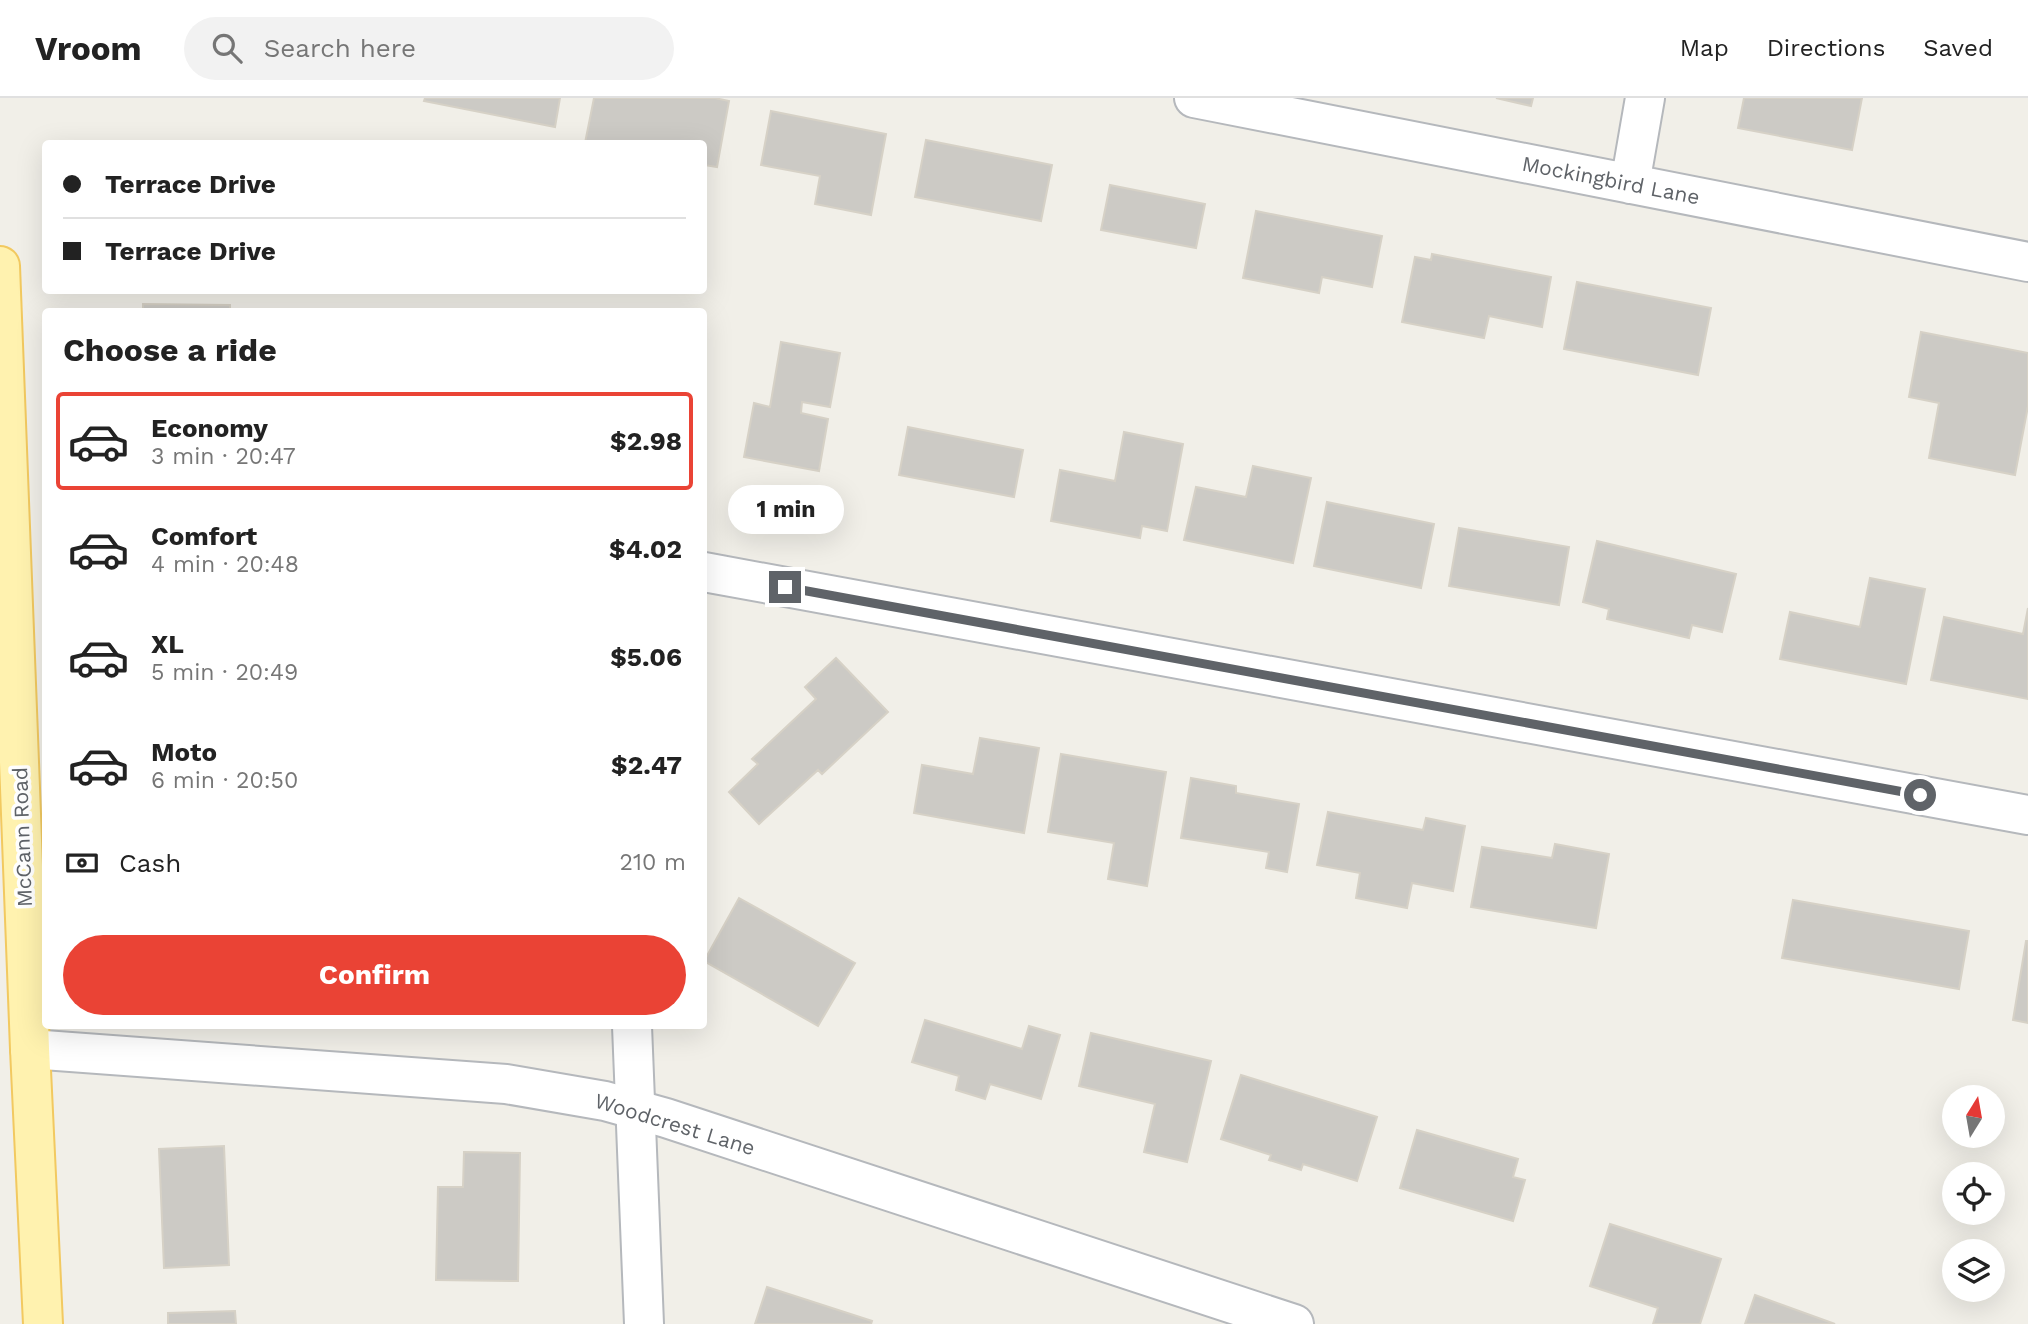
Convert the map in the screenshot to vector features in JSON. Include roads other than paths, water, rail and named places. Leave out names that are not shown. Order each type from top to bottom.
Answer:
[{"type":"main road","name":"McCann Road","points":[[0,266],[43,1324]]},
{"type":"street","name":"Mockingbird Lane","points":[[1194,98],[2028,262]]},
{"type":"street","points":[[1630,184],[1646,98]]},
{"type":"street","points":[[707,573],[2028,815]]},
{"type":"street","points":[[632,1029],[644,1324]]},
{"type":"street","name":"Woodcrest Lane","points":[[30,1049],[506,1084],[574,1094],[635,1109],[1294,1324]]}]
